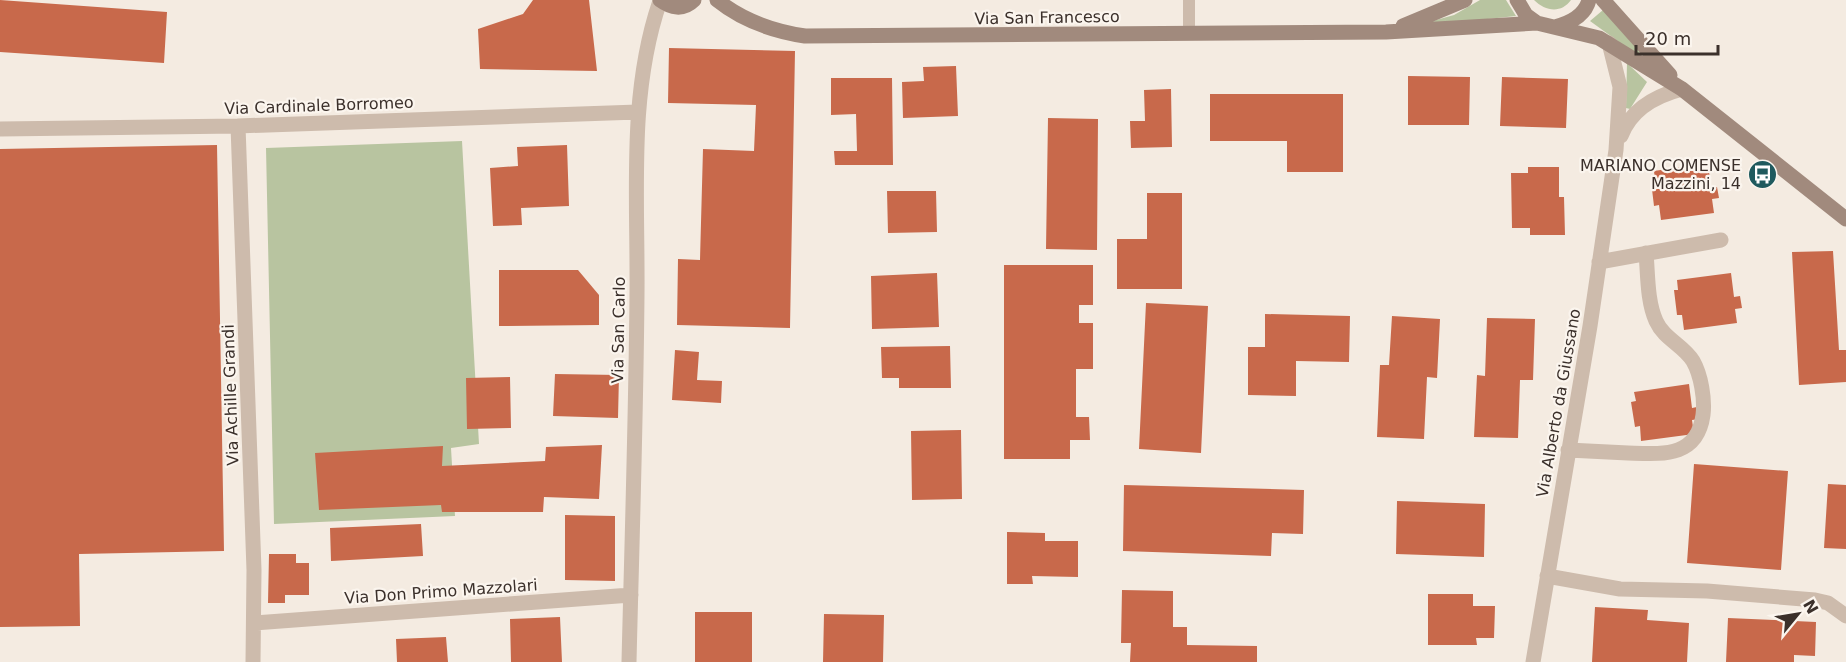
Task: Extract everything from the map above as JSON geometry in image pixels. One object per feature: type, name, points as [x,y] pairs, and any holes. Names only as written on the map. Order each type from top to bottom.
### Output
[{"type":"street","points":[[660,0],[669,6],[680,8],[694,0]]},
{"type":"street","name":"Via San Carlo","points":[[629,662],[638,112],[642,70],[660,0]]},
{"type":"street","name":"Via San Francesco","points":[[717,0],[767,28],[805,36],[1386,32],[1537,23],[1589,35],[1609,43],[1664,73]]},
{"type":"street","name":"Via San Francesco","points":[[1386,32],[1465,0]]},
{"type":"street","points":[[1517,0],[1526,15],[1537,23]]},
{"type":"street","points":[[1555,27],[1575,20],[1589,0]]},
{"type":"street","points":[[1603,0],[1664,73],[1846,219]]},
{"type":"street","name":"Via Alberto da Giussano","points":[[1533,662],[1616,150],[1621,100],[1619,73],[1609,43]]},
{"type":"street","name":"Via Alberto da Giussano","points":[[1649,103],[1664,73]]},
{"type":"street","name":"Via Alberto da Giussano","points":[[1616,150],[1628,120],[1649,103],[1682,89]]},
{"type":"street","name":"Via Cardinale Borromeo","points":[[0,129],[238,126],[638,112]]},
{"type":"street","name":"Via Achille Grandi","points":[[238,126],[254,622],[253,662]]},
{"type":"street","points":[[1599,262],[1721,240]]},
{"type":"street","points":[[1568,450],[1670,453],[1691,443],[1699,432],[1704,410],[1696,368],[1686,352],[1661,330],[1655,320],[1646,253]]},
{"type":"street","points":[[1547,576],[1620,589],[1707,591],[1815,600],[1828,603],[1846,616]]},
{"type":"street","name":"Via Don Primo Mazzolari","points":[[254,622],[631,595]]},
{"type":"lane","points":[[1189,0],[1189,34]]},
{"type":"green space","points":[[1480,0],[1506,0],[1516,16],[1430,25],[1429,22],[1454,15]]},
{"type":"green space","points":[[1534,0],[1571,0],[1558,9],[1548,9]]},
{"type":"green space","points":[[1603,10],[1640,52],[1637,55],[1590,21]]},
{"type":"green space","points":[[1627,63],[1647,82],[1630,109],[1626,108]]},
{"type":"green space","points":[[462,141],[479,444],[451,448],[455,516],[274,524],[266,148]]},
{"type":"building","points":[[0,0],[167,12],[164,63],[0,52]]},
{"type":"building","points":[[533,0],[589,0],[597,71],[480,69],[478,29],[523,14]]},
{"type":"building","points":[[669,48],[795,51],[790,328],[677,325],[678,259],[700,260],[703,149],[754,151],[756,105],[668,103]]},
{"type":"building","points":[[956,66],[958,116],[903,118],[902,82],[924,81],[923,67]]},
{"type":"building","points":[[1408,76],[1470,77],[1469,125],[1408,125]]},
{"type":"building","points":[[1502,77],[1568,79],[1566,128],[1500,126]]},
{"type":"building","points":[[831,78],[892,78],[893,165],[835,165],[834,151],[857,151],[856,114],[831,115]]},
{"type":"building","points":[[1171,89],[1172,147],[1131,148],[1130,121],[1145,121],[1144,90]]},
{"type":"building","points":[[1210,94],[1343,94],[1343,172],[1287,172],[1287,141],[1210,141]]},
{"type":"building","points":[[1048,118],[1098,119],[1097,250],[1046,249]]},
{"type":"building","points":[[217,145],[224,551],[79,554],[80,626],[0,627],[0,149]]},
{"type":"building","points":[[567,145],[569,206],[521,208],[522,225],[493,226],[490,168],[518,166],[517,147]]},
{"type":"building","points":[[1708,163],[1711,188],[1717,187],[1719,198],[1712,199],[1714,213],[1661,220],[1659,205],[1654,206],[1651,181],[1655,180],[1654,171]]},
{"type":"building","points":[[1528,167],[1559,167],[1559,197],[1564,197],[1565,235],[1530,235],[1530,228],[1512,228],[1511,173],[1528,173]]},
{"type":"building","points":[[887,191],[936,191],[937,232],[888,233]]},
{"type":"building","points":[[1147,193],[1182,193],[1182,289],[1117,289],[1117,239],[1147,239]]},
{"type":"building","points":[[1833,251],[1839,350],[1846,350],[1846,382],[1799,385],[1792,252]]},
{"type":"building","points":[[1004,265],[1093,265],[1093,305],[1079,305],[1079,323],[1093,323],[1093,369],[1076,369],[1076,417],[1089,417],[1090,440],[1070,440],[1070,459],[1004,459]]},
{"type":"building","points":[[499,270],[578,270],[599,295],[599,325],[499,326]]},
{"type":"building","points":[[937,273],[939,327],[872,329],[871,276]]},
{"type":"building","points":[[1731,273],[1734,297],[1740,296],[1742,308],[1735,309],[1737,323],[1684,330],[1682,315],[1677,315],[1674,290],[1678,290],[1677,280]]},
{"type":"building","points":[[1146,303],[1208,306],[1201,453],[1139,449]]},
{"type":"building","points":[[1265,314],[1350,316],[1349,362],[1296,361],[1296,396],[1248,395],[1248,347],[1265,347]]},
{"type":"building","points":[[1392,316],[1440,319],[1437,378],[1427,377],[1424,439],[1377,437],[1380,365],[1389,365]]},
{"type":"building","points":[[1487,318],[1535,319],[1533,380],[1520,380],[1518,438],[1474,437],[1477,375],[1485,376]]},
{"type":"building","points":[[950,346],[951,388],[899,388],[899,378],[882,378],[881,347]]},
{"type":"building","points":[[675,350],[699,352],[697,380],[722,381],[721,403],[672,400]]},
{"type":"building","points":[[555,374],[619,375],[618,418],[553,416]]},
{"type":"building","points":[[510,377],[511,428],[467,429],[466,378]]},
{"type":"building","points":[[1689,384],[1692,408],[1697,407],[1699,419],[1692,420],[1694,434],[1641,441],[1640,426],[1635,427],[1631,402],[1636,401],[1634,392]]},
{"type":"building","points":[[961,430],[962,499],[912,500],[911,431]]},
{"type":"building","points":[[602,445],[599,499],[544,497],[543,512],[442,512],[441,505],[319,510],[315,453],[443,446],[442,466],[545,461],[546,447]]},
{"type":"building","points":[[1694,464],[1788,471],[1781,570],[1687,563]]},
{"type":"building","points":[[1828,484],[1846,485],[1846,549],[1824,548]]},
{"type":"building","points":[[1124,485],[1304,490],[1303,534],[1272,533],[1271,556],[1123,551]]},
{"type":"building","points":[[1397,501],[1485,504],[1484,557],[1396,554]]},
{"type":"building","points":[[565,515],[615,516],[615,581],[565,580]]},
{"type":"building","points":[[421,524],[423,556],[331,561],[330,528]]},
{"type":"building","points":[[1007,532],[1045,533],[1045,541],[1078,541],[1078,577],[1032,576],[1033,584],[1007,584]]},
{"type":"building","points":[[269,554],[296,554],[296,563],[309,563],[309,595],[285,595],[285,603],[268,603]]},
{"type":"building","points":[[1122,590],[1173,591],[1173,627],[1187,627],[1187,645],[1257,646],[1257,662],[1130,662],[1131,643],[1121,643]]},
{"type":"building","points":[[1428,594],[1473,594],[1473,606],[1495,606],[1494,638],[1476,638],[1477,645],[1428,645]]},
{"type":"building","points":[[1595,607],[1648,610],[1647,620],[1689,623],[1687,662],[1592,662]]},
{"type":"building","points":[[695,612],[752,612],[752,662],[695,662]]},
{"type":"building","points":[[824,614],[884,615],[883,662],[823,662]]},
{"type":"building","points":[[560,617],[562,662],[511,662],[510,619]]},
{"type":"building","points":[[1728,618],[1816,622],[1815,656],[1794,655],[1794,662],[1726,662]]},
{"type":"building","points":[[446,637],[448,662],[397,662],[396,639]]},
{"type":"place","name":"MARIANO COMENSE Mazzini, 14","points":[[1762,174]]}]
